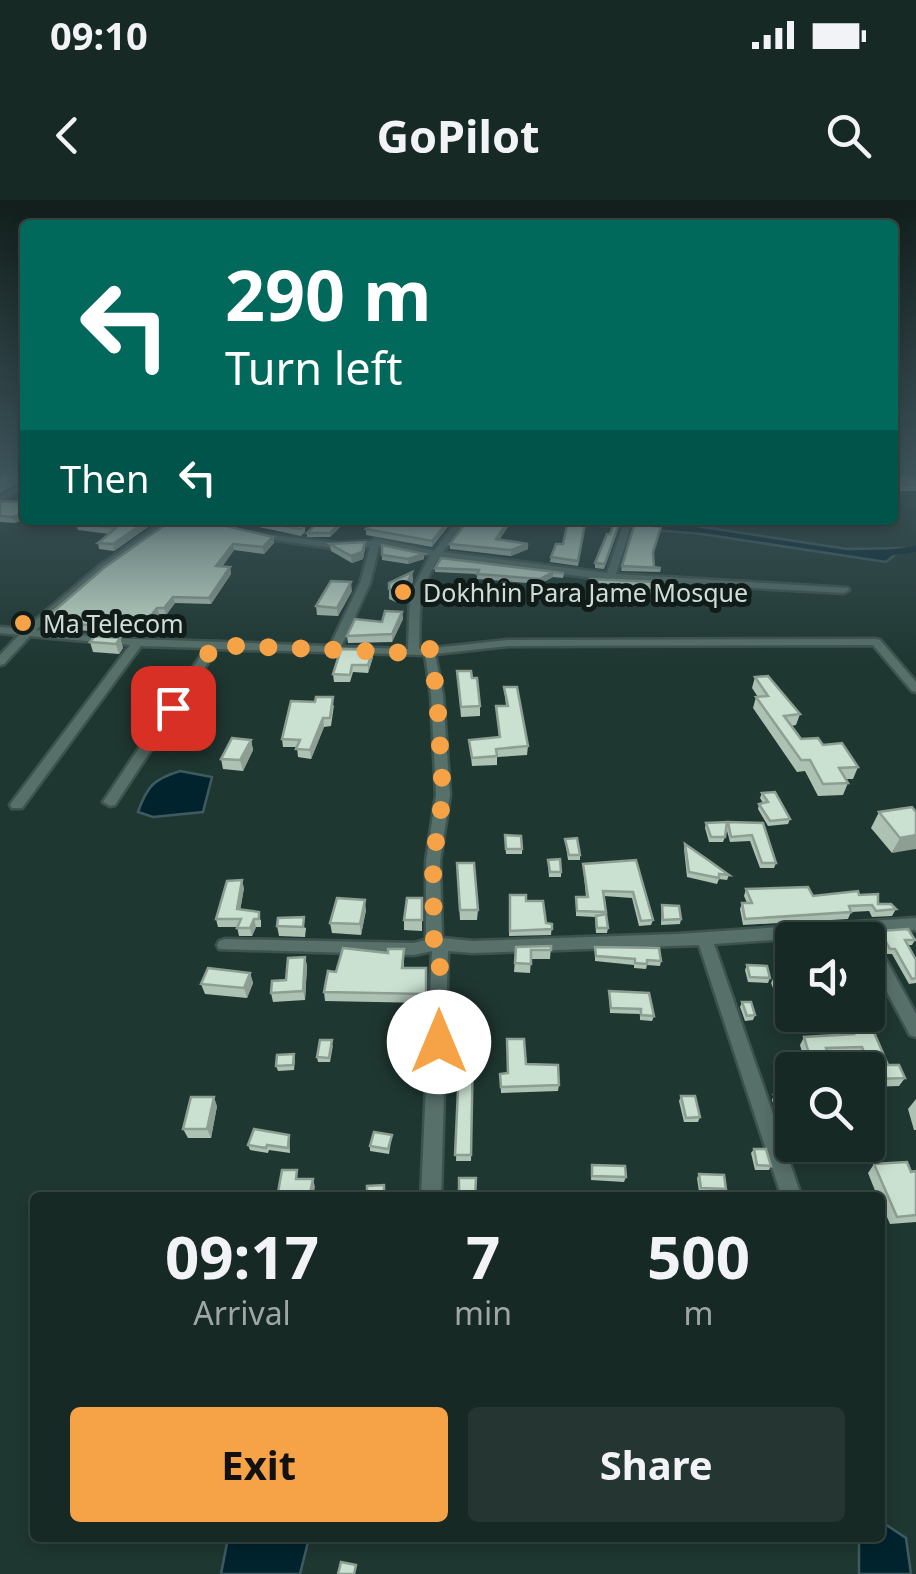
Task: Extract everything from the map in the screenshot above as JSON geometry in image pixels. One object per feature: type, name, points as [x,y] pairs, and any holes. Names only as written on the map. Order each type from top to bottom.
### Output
[{"type":"street","points":[[0,662],[26,633],[150,535]]},
{"type":"street","points":[[260,535],[313,545],[376,542],[436,554],[610,576],[844,590]]},
{"type":"street","points":[[432,1192],[437,945],[433,861],[443,796],[437,695],[421,651],[413,600],[436,554],[451,535]]},
{"type":"street","points":[[610,576],[624,535]]},
{"type":"street","points":[[334,650],[365,583],[376,542]]},
{"type":"street","points":[[0,630],[139,642],[334,650],[421,651],[582,642],[876,642],[916,690]]},
{"type":"street","points":[[17,806],[139,642]]},
{"type":"street","points":[[110,802],[214,645]]},
{"type":"street","points":[[885,932],[916,924]]},
{"type":"street","points":[[704,938],[790,1192]]},
{"type":"street","points":[[225,945],[414,950],[437,945],[775,938]]},
{"type":"street","points":[[885,975],[916,1030]]},
{"type":"water","points":[[709,535],[756,535],[847,549],[903,548],[886,562]]},
{"type":"water","points":[[180,771],[212,777],[203,812],[153,817],[138,812],[153,785]]},
{"type":"water","points":[[885,1524],[906,1538],[911,1574],[859,1574],[859,1542],[885,1542]]},
{"type":"water","points":[[227,1542],[308,1542],[300,1574],[221,1574]]},
{"type":"building","points":[[107,535],[126,535],[113,544],[98,543]]},
{"type":"building","points":[[150,535],[273,537],[263,547],[233,544],[216,566],[230,567],[209,598],[173,597],[164,608],[157,608],[140,629],[75,624],[78,620],[48,616],[105,567]]},
{"type":"building","points":[[400,535],[437,535],[432,541]]},
{"type":"building","points":[[457,535],[499,535],[496,539],[528,544],[511,550],[450,544]]},
{"type":"building","points":[[565,535],[583,535],[578,561],[551,557],[556,544],[563,544]]},
{"type":"building","points":[[607,535],[615,535],[605,564],[595,563]]},
{"type":"building","points":[[631,535],[658,535],[653,552],[654,567],[661,568],[622,566]]},
{"type":"building","points":[[365,542],[362,552],[351,556],[330,544]]},
{"type":"building","points":[[382,545],[424,554],[408,559],[382,555]]},
{"type":"building","points":[[441,558],[564,573],[553,572],[540,579],[435,568]]},
{"type":"building","points":[[412,572],[406,586],[395,592],[389,589],[389,583]]},
{"type":"building","points":[[589,579],[657,582],[660,590],[618,589],[622,600],[603,601],[597,580]]},
{"type":"building","points":[[331,581],[351,582],[337,608],[316,606]]},
{"type":"building","points":[[385,611],[402,612],[392,634],[347,636],[355,619],[382,622]]},
{"type":"building","points":[[95,636],[120,638],[116,644],[90,642]]},
{"type":"building","points":[[341,649],[373,650],[368,665],[352,665],[350,675],[333,674]]},
{"type":"building","points":[[457,671],[471,671],[472,678],[477,678],[480,706],[461,707]]},
{"type":"building","points":[[768,676],[800,714],[784,716],[801,739],[818,738],[823,745],[842,743],[858,767],[839,768],[848,783],[823,784],[810,760],[801,760],[756,697],[768,696],[755,677]]},
{"type":"building","points":[[504,687],[517,687],[528,746],[496,749],[497,756],[472,758],[469,740],[500,737],[496,706],[508,706]]},
{"type":"building","points":[[316,697],[333,697],[330,718],[323,718],[310,750],[296,749],[300,740],[282,739],[291,701],[315,702]]},
{"type":"building","points":[[232,738],[251,740],[240,760],[221,759]]},
{"type":"building","points":[[775,792],[790,819],[770,821],[759,804],[768,802],[762,793]]},
{"type":"building","points":[[912,807],[916,812],[916,835],[900,838],[879,812]]},
{"type":"building","points":[[727,822],[725,837],[711,837],[706,823]]},
{"type":"building","points":[[728,822],[763,823],[776,863],[762,863],[752,835],[731,837]]},
{"type":"building","points":[[505,835],[521,836],[522,849],[506,849]]},
{"type":"building","points":[[577,838],[580,855],[569,855],[565,839]]},
{"type":"building","points":[[685,844],[729,875],[719,874],[719,878],[689,872]]},
{"type":"building","points":[[560,859],[561,872],[550,872],[548,860]]},
{"type":"building","points":[[636,860],[653,920],[641,921],[633,892],[603,891],[606,912],[577,911],[576,897],[588,897],[583,864]]},
{"type":"building","points":[[457,863],[474,863],[478,910],[460,910]]},
{"type":"building","points":[[242,880],[237,909],[259,912],[259,919],[254,919],[250,928],[237,928],[241,919],[216,919],[227,881]]},
{"type":"building","points":[[808,887],[813,896],[858,891],[859,895],[878,894],[878,904],[891,904],[896,909],[876,911],[872,905],[849,906],[851,912],[745,919],[742,903],[752,903],[746,889]]},
{"type":"building","points":[[510,895],[526,895],[526,901],[543,901],[546,923],[552,924],[552,929],[510,931]]},
{"type":"building","points":[[337,898],[365,900],[360,924],[330,923]]},
{"type":"building","points":[[407,898],[422,898],[422,920],[404,920]]},
{"type":"building","points":[[662,905],[679,906],[681,919],[663,920]]},
{"type":"building","points":[[606,914],[608,928],[597,928],[596,916]]},
{"type":"building","points":[[304,917],[303,927],[277,926],[278,918]]},
{"type":"building","points":[[908,929],[915,940],[905,940],[916,960],[916,978],[912,979],[895,949],[890,949],[885,931]]},
{"type":"building","points":[[551,946],[551,950],[531,950],[531,964],[515,963],[516,947]]},
{"type":"building","points":[[595,947],[659,948],[661,961],[647,960],[647,964],[635,963],[635,959],[596,956]]},
{"type":"building","points":[[343,948],[388,953],[388,949],[404,949],[402,968],[426,968],[426,994],[324,992],[328,971],[336,972]]},
{"type":"building","points":[[305,957],[303,991],[271,993],[272,981],[286,980],[288,958]]},
{"type":"building","points":[[747,965],[767,966],[770,978],[750,977]]},
{"type":"building","points":[[208,968],[250,973],[244,988],[201,984]]},
{"type":"building","points":[[609,991],[649,993],[654,1016],[641,1015],[641,1009],[611,1008]]},
{"type":"building","points":[[742,1002],[751,1002],[755,1015],[747,1016]]},
{"type":"building","points":[[874,1032],[882,1052],[864,1052],[862,1047],[809,1052],[804,1037]]},
{"type":"building","points":[[507,1039],[524,1039],[526,1064],[558,1065],[559,1085],[501,1087],[500,1074],[508,1073]]},
{"type":"building","points":[[320,1040],[332,1040],[329,1058],[317,1057]]},
{"type":"building","points":[[460,1047],[473,1047],[471,1155],[455,1155]]},
{"type":"building","points":[[294,1054],[293,1065],[276,1066],[277,1055]]},
{"type":"building","points":[[885,1058],[888,1065],[899,1065],[905,1078],[885,1079]]},
{"type":"building","points":[[681,1096],[695,1096],[700,1117],[686,1118]]},
{"type":"building","points":[[191,1097],[214,1097],[207,1129],[183,1129]]},
{"type":"building","points":[[254,1129],[289,1135],[288,1148],[248,1145]]},
{"type":"building","points":[[374,1132],[392,1135],[388,1149],[370,1146]]},
{"type":"building","points":[[754,1149],[766,1149],[771,1166],[757,1165]]},
{"type":"building","points":[[907,1162],[911,1172],[916,1171],[916,1215],[897,1217],[874,1164]]},
{"type":"building","points":[[592,1165],[625,1166],[626,1177],[592,1176]]},
{"type":"building","points":[[282,1170],[297,1170],[296,1179],[313,1179],[310,1192],[278,1192]]},
{"type":"building","points":[[699,1174],[724,1175],[726,1189],[701,1188]]},
{"type":"building","points":[[459,1178],[476,1178],[475,1192],[459,1192]]},
{"type":"building","points":[[384,1185],[384,1192],[367,1192],[367,1186]]},
{"type":"building","points":[[341,1562],[356,1565],[354,1574],[338,1574]]},
{"type":"waterway","points":[[880,554],[916,549]]},
{"type":"place","name":"Dokhhin Para Jame Mosque","points":[[403,592]]},
{"type":"place","name":"Ma Telecom","points":[[23,623]]},
{"type":"route","points":[[173,708],[214,645],[413,653],[430,649],[443,781],[433,861],[434,944],[440,946],[439,1042]]}]
